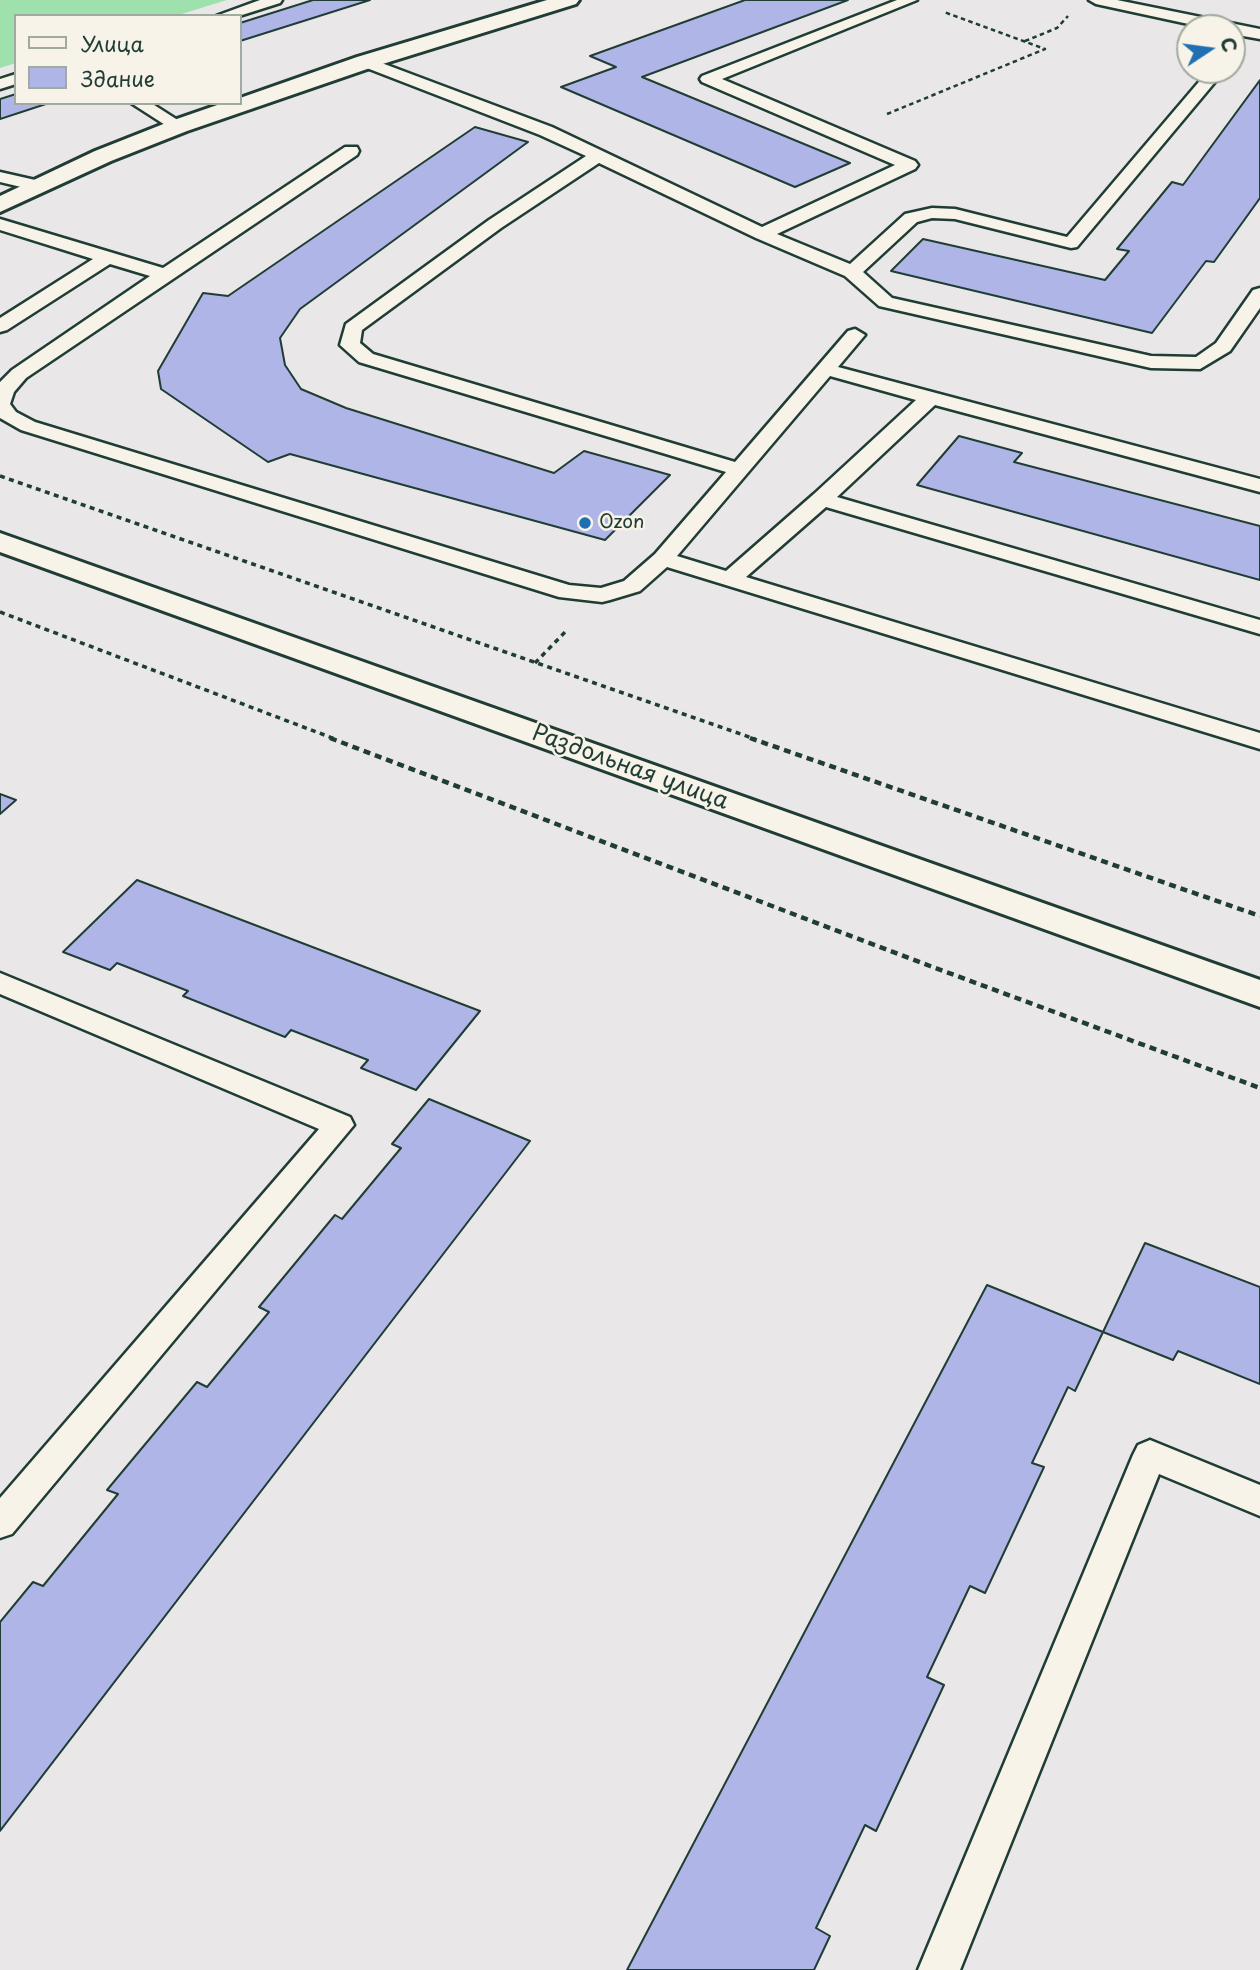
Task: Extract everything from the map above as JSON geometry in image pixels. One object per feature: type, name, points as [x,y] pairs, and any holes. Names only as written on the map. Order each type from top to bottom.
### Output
[{"type":"main road","points":[[242,104],[365,62],[569,0]]},
{"type":"main road","points":[[0,205],[179,126],[240,105]]},
{"type":"main road","name":"Раздольная улица","points":[[0,542],[1260,994]]},
{"type":"lane","points":[[230,14],[275,0]]},
{"type":"lane","points":[[762,234],[909,165],[708,79],[910,0]]},
{"type":"lane","points":[[1096,0],[1176,18]]},
{"type":"lane","points":[[365,62],[546,131],[762,234],[852,272],[886,302],[1151,362],[1200,363],[1223,347],[1260,294]]},
{"type":"lane","points":[[852,272],[911,218],[932,213],[955,214],[1071,243],[1205,84]]},
{"type":"lane","points":[[142,105],[179,126]]},
{"type":"lane","points":[[351,151],[19,374],[4,390],[0,404],[9,416],[28,426],[567,592],[602,595],[632,586],[663,559],[855,335]]},
{"type":"lane","points":[[596,157],[495,225],[353,328],[350,345],[366,358],[740,470]]},
{"type":"lane","points":[[0,177],[38,187]]},
{"type":"lane","points":[[0,224],[165,275]]},
{"type":"lane","points":[[0,326],[106,258]]},
{"type":"lane","points":[[825,369],[1260,486]]},
{"type":"lane","points":[[731,578],[822,499],[930,398]]},
{"type":"lane","points":[[822,499],[1260,628]]},
{"type":"lane","points":[[663,559],[1260,741]]},
{"type":"lane","points":[[0,983],[339,1125],[0,1523]]},
{"type":"lane","points":[[939,1970],[1150,1455],[1260,1501]]},
{"type":"path","points":[[838,135],[1045,49],[937,9]]},
{"type":"path","points":[[1024,41],[1057,28],[1075,9]]},
{"type":"path","points":[[0,476],[1260,916]]},
{"type":"path","points":[[0,612],[930,966],[1260,1087]]},
{"type":"green space","points":[[0,0],[227,0],[182,14],[14,14],[14,64],[0,68]]},
{"type":"building","points":[[313,0],[370,0],[242,40],[242,22]]},
{"type":"building","points":[[745,0],[848,0],[642,77],[850,163],[795,187],[561,87],[616,67],[590,56]]},
{"type":"building","points":[[1260,80],[1260,198],[1214,262],[1206,261],[1152,333],[891,271],[923,239],[1105,280],[1129,251],[1117,249],[1172,182],[1183,185]]},
{"type":"building","points":[[14,95],[14,105],[43,105],[0,119],[0,99]]},
{"type":"building","points":[[475,127],[528,142],[300,309],[280,338],[285,365],[301,389],[346,408],[554,473],[584,451],[670,475],[605,540],[290,454],[268,462],[161,389],[158,371],[203,293],[228,296]]},
{"type":"building","points":[[959,436],[1022,453],[1014,462],[1260,526],[1260,580],[917,485]]},
{"type":"building","points":[[0,794],[16,800],[0,814]]},
{"type":"building","points":[[137,880],[480,1011],[416,1090],[361,1068],[368,1060],[291,1030],[285,1037],[183,996],[188,991],[117,963],[110,970],[63,952]]},
{"type":"building","points":[[429,1099],[530,1141],[0,1831],[0,1622],[33,1582],[43,1586],[118,1494],[107,1490],[197,1382],[207,1387],[269,1312],[259,1307],[335,1215],[342,1219],[401,1148],[392,1144]]},
{"type":"building","points":[[1145,1243],[1260,1287],[1260,1384],[1178,1351],[1173,1360],[1103,1332]]},
{"type":"building","points":[[987,1285],[1103,1332],[1075,1391],[1068,1387],[1032,1463],[1044,1467],[985,1593],[970,1586],[927,1677],[944,1685],[876,1831],[865,1825],[816,1928],[830,1936],[814,1970],[627,1970]]},
{"type":"place","name":"Ozon","points":[[585,523]]}]
